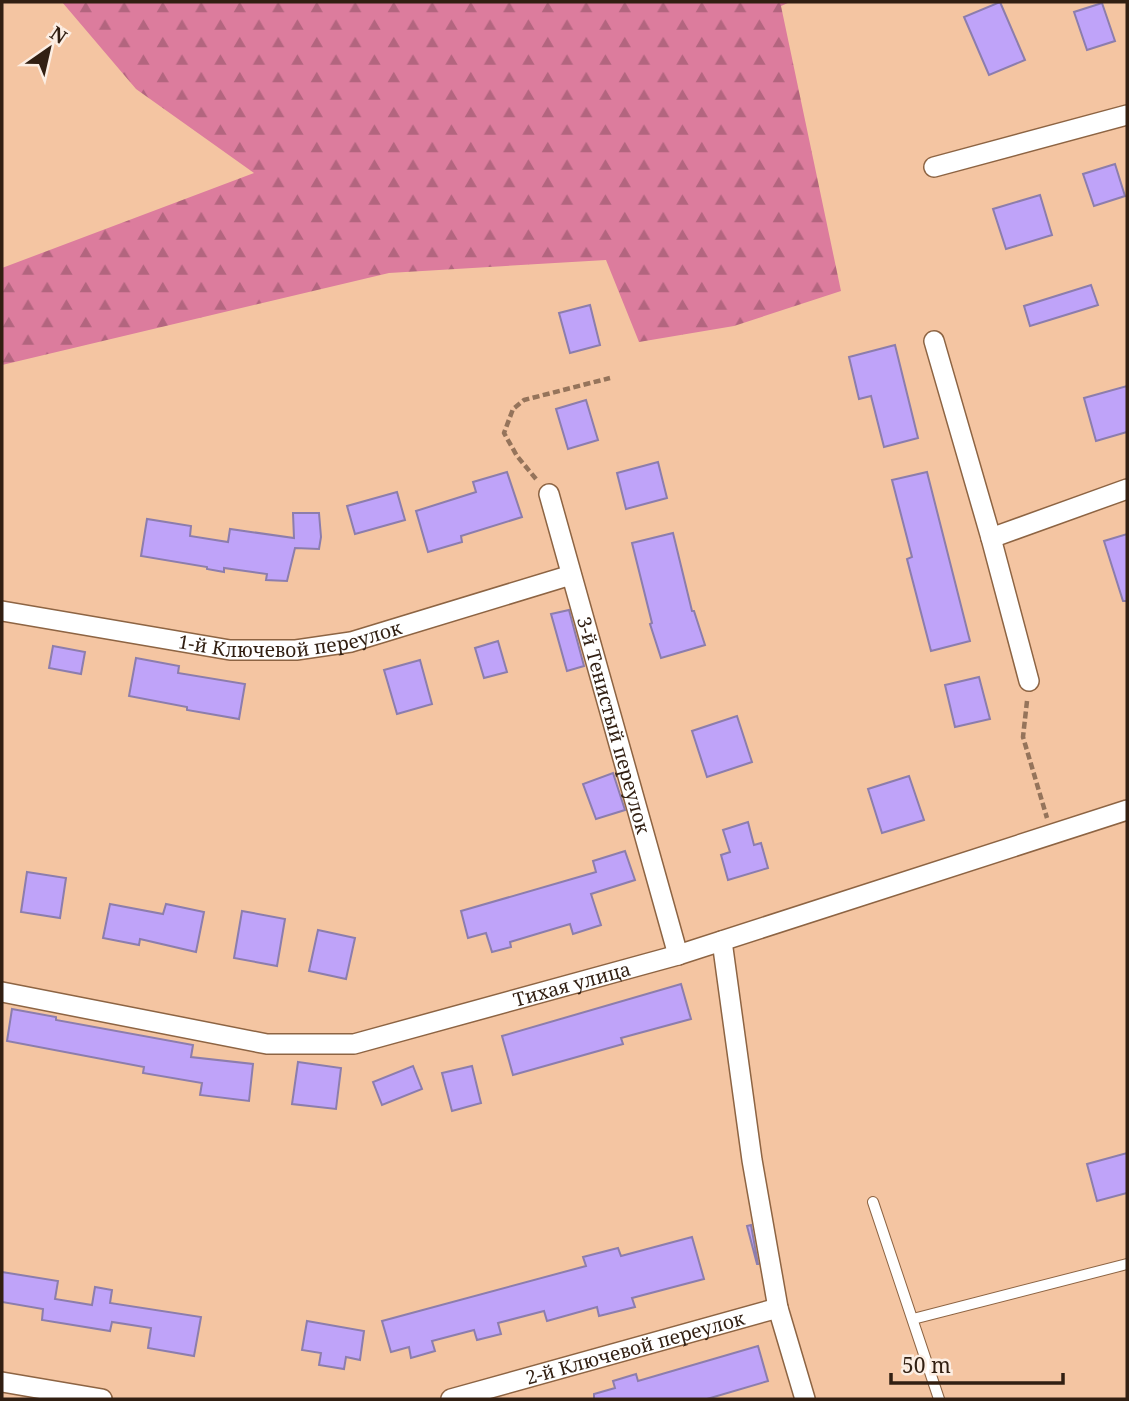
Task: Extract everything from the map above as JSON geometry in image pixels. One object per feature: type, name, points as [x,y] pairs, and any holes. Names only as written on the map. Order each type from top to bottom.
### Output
[{"type":"street","points":[[934,167],[1127,115]]},
{"type":"street","points":[[934,341],[992,538],[1029,681]]},
{"type":"street","points":[[992,538],[1127,489]]},
{"type":"street","name":"3-й Тенистый переулок","points":[[549,494],[678,955]]},
{"type":"street","name":"1-й Ключевой переулок","points":[[2,611],[230,650],[296,650],[351,642],[571,575]]},
{"type":"street","name":"Тихая улица","points":[[2,992],[267,1044],[354,1044],[678,955],[1127,810]]},
{"type":"street","points":[[722,941],[752,1160],[778,1308],[805,1399]]},
{"type":"street","name":"2-й Ключевой переулок","points":[[451,1399],[778,1308]]},
{"type":"street","points":[[2,1382],[102,1399]]},
{"type":"lane","points":[[873,1202],[939,1399]]},
{"type":"lane","points":[[913,1319],[1127,1265]]},
{"type":"path","points":[[549,494],[517,456],[505,433],[513,409],[524,400],[610,378]]},
{"type":"path","points":[[1029,681],[1023,737],[1053,835]]},
{"type":"green space","points":[[62,2],[790,2],[781,6],[841,291],[734,326],[639,342],[606,260],[389,273],[2,365],[2,268],[254,173],[136,89]]},
{"type":"building","points":[[1000,2],[1025,60],[989,75],[964,17]]},
{"type":"building","points":[[1102,3],[1115,41],[1087,50],[1074,12]]},
{"type":"building","points":[[1115,164],[1125,196],[1094,206],[1083,174]]},
{"type":"building","points":[[1040,195],[1052,235],[1006,249],[993,209]]},
{"type":"building","points":[[1091,285],[1098,305],[1030,326],[1024,306]]},
{"type":"building","points":[[590,305],[600,345],[570,353],[559,313]]},
{"type":"building","points":[[895,345],[918,438],[884,447],[871,396],[859,399],[849,357]]},
{"type":"building","points":[[1127,386],[1127,432],[1096,441],[1084,398]]},
{"type":"building","points":[[586,400],[598,440],[568,449],[556,409]]},
{"type":"building","points":[[658,462],[667,498],[626,509],[617,473]]},
{"type":"building","points":[[507,472],[522,517],[461,536],[462,542],[428,552],[416,511],[476,492],[473,482]]},
{"type":"building","points":[[927,472],[970,641],[931,651],[907,559],[912,557],[892,480]]},
{"type":"building","points":[[397,492],[405,520],[355,534],[347,506]]},
{"type":"building","points":[[293,513],[319,513],[321,537],[319,549],[295,548],[287,581],[266,580],[267,574],[224,568],[224,572],[141,556],[147,519],[191,526],[190,536],[228,542],[230,529],[294,538]]},
{"type":"building","points":[[673,533],[692,611],[705,645],[661,658],[650,624],[652,623],[632,543]]},
{"type":"building","points":[[1127,534],[1127,601],[1123,601],[1104,541]]},
{"type":"building","points":[[569,610],[584,666],[567,671],[551,614]]},
{"type":"building","points":[[498,641],[507,672],[484,678],[475,648]]},
{"type":"building","points":[[53,646],[85,652],[81,674],[49,668]]},
{"type":"building","points":[[136,658],[179,666],[178,673],[245,684],[239,719],[129,696]]},
{"type":"building","points":[[420,660],[432,704],[397,714],[384,670]]},
{"type":"building","points":[[979,677],[990,719],[955,727],[945,685]]},
{"type":"building","points":[[737,716],[752,762],[707,777],[692,731]]},
{"type":"building","points":[[613,773],[625,810],[596,819],[583,784]]},
{"type":"building","points":[[909,776],[924,820],[882,833],[868,789]]},
{"type":"building","points":[[748,822],[754,845],[761,843],[768,868],[728,880],[721,855],[730,852],[723,830]]},
{"type":"building","points":[[625,851],[635,880],[591,894],[601,925],[573,934],[570,924],[510,942],[511,947],[492,952],[486,933],[468,938],[461,911],[596,872],[593,861]]},
{"type":"building","points":[[27,872],[66,878],[60,918],[21,912]]},
{"type":"building","points":[[110,904],[163,914],[166,904],[204,912],[196,952],[140,939],[139,945],[103,938]]},
{"type":"building","points":[[242,911],[285,919],[277,966],[234,958]]},
{"type":"building","points":[[318,930],[355,938],[346,979],[309,971]]},
{"type":"building","points":[[681,984],[691,1019],[621,1038],[623,1044],[513,1075],[502,1036]]},
{"type":"building","points":[[12,1009],[56,1017],[56,1020],[193,1045],[191,1057],[253,1064],[249,1101],[200,1095],[202,1083],[143,1073],[144,1067],[7,1041]]},
{"type":"building","points":[[298,1062],[341,1068],[336,1109],[292,1104]]},
{"type":"building","points":[[413,1066],[422,1089],[382,1105],[373,1082]]},
{"type":"building","points":[[472,1066],[481,1103],[452,1111],[442,1073]]},
{"type":"building","points":[[1127,1153],[1127,1193],[1097,1201],[1087,1164]]},
{"type":"building","points":[[751,1225],[758,1264],[747,1226]]},
{"type":"building","points":[[692,1237],[704,1279],[632,1298],[635,1307],[599,1316],[597,1307],[547,1321],[544,1311],[498,1323],[501,1334],[477,1340],[474,1330],[432,1341],[435,1351],[411,1358],[409,1347],[391,1352],[382,1321],[586,1266],[583,1257],[618,1248],[621,1256]]},
{"type":"building","points":[[2,1272],[58,1281],[55,1299],[92,1305],[95,1287],[112,1290],[110,1303],[201,1317],[194,1356],[148,1348],[151,1328],[112,1322],[110,1331],[42,1320],[43,1309],[2,1302]]},
{"type":"building","points":[[307,1321],[364,1331],[360,1360],[346,1357],[344,1369],[319,1365],[321,1353],[302,1350]]},
{"type":"building","points":[[758,1346],[768,1381],[707,1399],[594,1399],[594,1394],[615,1388],[613,1381],[636,1374],[638,1381]]}]
